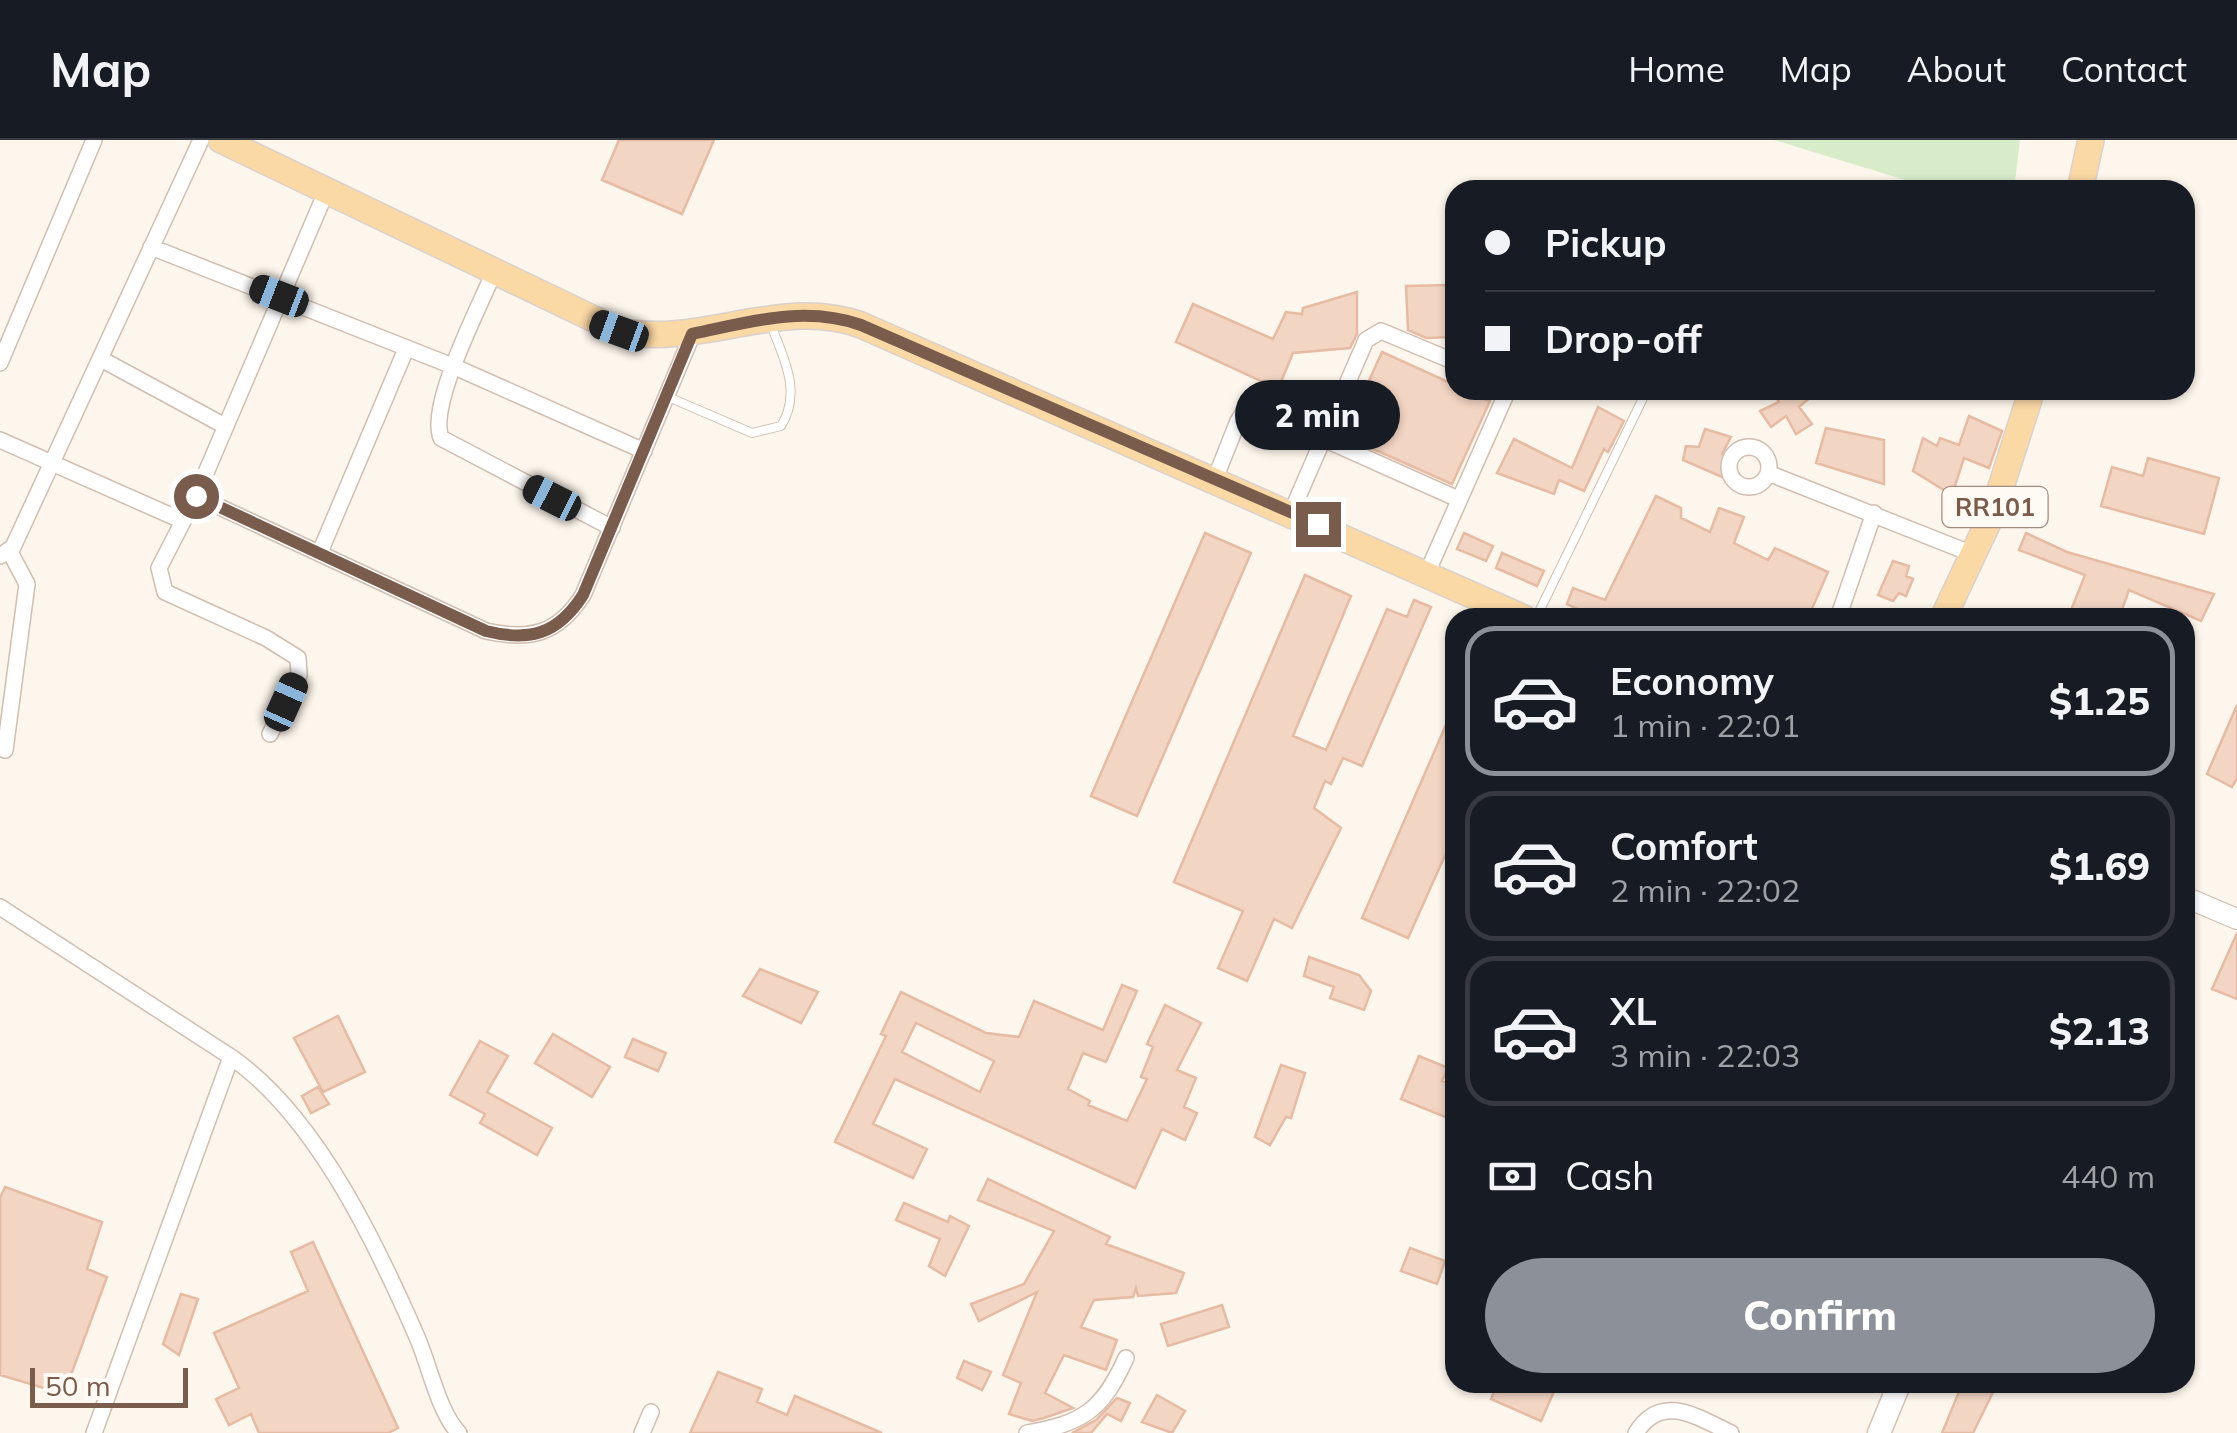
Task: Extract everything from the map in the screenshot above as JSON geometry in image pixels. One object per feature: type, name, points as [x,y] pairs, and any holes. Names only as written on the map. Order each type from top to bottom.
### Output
[{"type":"main road","points":[[221,140],[493,274],[619,331],[648,336],[692,334],[822,313],[861,325],[1502,608]]},
{"type":"main road","points":[[2082,180],[2092,140]]},
{"type":"main road","name":"RR101","points":[[1948,608],[1975,555],[2005,478],[2029,400]]},
{"type":"main road","points":[[1879,1433],[1895,1393]]},
{"type":"street","points":[[0,363],[94,140]]},
{"type":"street","points":[[4,750],[27,584],[5,554],[53,464],[202,140]]},
{"type":"street","points":[[270,734],[299,675],[300,661],[266,638],[165,592],[159,568],[196,496],[223,425],[326,192]]},
{"type":"street","points":[[152,248],[454,367],[644,451]]},
{"type":"street","points":[[493,274],[454,367],[439,416],[441,438],[612,528]]},
{"type":"street","points":[[196,496],[486,631],[521,637],[540,634],[572,612],[612,528],[692,334]]},
{"type":"street","points":[[1292,513],[1360,346],[1373,334],[1398,336],[1445,357]]},
{"type":"street","points":[[320,552],[406,350]]},
{"type":"street","points":[[101,359],[223,425]]},
{"type":"street","points":[[1427,573],[1503,400]]},
{"type":"street","points":[[1215,479],[1238,421],[1250,412],[1269,413],[1458,498]]},
{"type":"street","points":[[0,440],[183,521]]},
{"type":"street","points":[[1768,473],[1975,555]]},
{"type":"street","points":[[1841,608],[1874,514]]},
{"type":"street","points":[[2195,901],[2237,918]]},
{"type":"street","points":[[0,907],[231,1057],[271,1089],[331,1169],[407,1314],[437,1383],[444,1420],[459,1433]]},
{"type":"street","points":[[94,1433],[231,1057]]},
{"type":"street","points":[[1026,1433],[1056,1429],[1094,1408],[1108,1396],[1126,1358]]},
{"type":"street","points":[[1636,1433],[1650,1414],[1666,1409],[1686,1412],[1732,1433]]},
{"type":"street","points":[[642,1433],[651,1412]]},
{"type":"lane","points":[[666,396],[752,433],[781,426],[790,407],[792,390],[768,319]]},
{"type":"lane","points":[[1541,608],[1643,400]]},
{"type":"green space","points":[[1774,140],[2020,140],[2015,180],[1905,180]]},
{"type":"building","points":[[619,140],[714,140],[682,214],[602,180]]},
{"type":"building","points":[[1445,285],[1445,337],[1426,338],[1408,330],[1406,286]]},
{"type":"building","points":[[1357,292],[1357,334],[1350,348],[1293,353],[1278,389],[1176,342],[1193,304],[1273,339],[1286,312],[1302,314],[1303,308]]},
{"type":"building","points":[[1382,352],[1445,380],[1445,400],[1490,401],[1452,484],[1344,436]]},
{"type":"building","points":[[1807,400],[1799,407],[1812,424],[1796,434],[1786,416],[1771,427],[1760,411],[1779,402]]},
{"type":"building","points":[[1598,407],[1624,421],[1608,452],[1604,449],[1584,491],[1559,480],[1554,494],[1497,473],[1514,439],[1572,468]]},
{"type":"building","points":[[1969,416],[2002,431],[1989,468],[1964,458],[1952,495],[1913,471],[1923,438],[1937,446],[1940,438],[1959,445]]},
{"type":"building","points":[[1826,428],[1884,440],[1884,484],[1816,463]]},
{"type":"building","points":[[1705,429],[1731,437],[1722,454],[1726,461],[1722,477],[1683,460],[1686,446],[1699,447]]},
{"type":"building","points":[[2148,458],[2219,478],[2204,534],[2101,506],[2112,467],[2143,476]]},
{"type":"building","points":[[1656,496],[1681,508],[1681,518],[1710,532],[1719,508],[1744,517],[1734,543],[1768,560],[1775,548],[1828,572],[1812,608],[1575,608],[1567,604],[1573,588],[1605,600]]},
{"type":"building","points":[[1205,533],[1251,553],[1137,816],[1091,796]]},
{"type":"building","points":[[1464,533],[1493,546],[1486,561],[1457,549]]},
{"type":"building","points":[[2026,533],[2067,552],[2214,594],[2201,621],[2195,618],[2195,608],[2171,608],[2129,590],[2123,608],[2072,608],[2085,575],[2019,550]]},
{"type":"building","points":[[1502,553],[1544,571],[1537,586],[1496,568]]},
{"type":"building","points":[[1893,561],[1909,566],[1906,576],[1913,579],[1906,596],[1899,593],[1893,601],[1878,595]]},
{"type":"building","points":[[1305,575],[1351,596],[1293,736],[1326,750],[1387,609],[1407,617],[1414,600],[1431,607],[1362,766],[1343,758],[1331,784],[1325,781],[1314,808],[1341,828],[1292,928],[1274,919],[1247,981],[1218,968],[1243,911],[1174,882]]},
{"type":"building","points":[[2237,705],[2237,778],[2232,787],[2207,774]]},
{"type":"building","points":[[1445,727],[1445,855],[1408,938],[1362,918]]},
{"type":"building","points":[[2237,933],[2237,999],[2212,989]]},
{"type":"building","points":[[1309,957],[1359,975],[1371,991],[1364,1010],[1330,998],[1334,987],[1304,976]]},
{"type":"building","points":[[760,969],[818,992],[801,1023],[743,996]]},
{"type":"building","points":[[1122,985],[1137,991],[1106,1062],[1083,1053],[1068,1089],[1090,1101],[1088,1105],[1127,1121],[1147,1079],[1141,1077],[1153,1047],[1147,1044],[1165,1005],[1201,1023],[1177,1070],[1196,1078],[1184,1107],[1197,1113],[1185,1140],[1162,1129],[1135,1188],[895,1079],[873,1124],[927,1149],[913,1178],[835,1142],[886,1036],[881,1034],[901,992],[986,1033],[1019,1037],[1034,1001],[1103,1030]],"holes":[[[916,1023],[994,1061],[980,1092],[902,1052]]]},
{"type":"building","points":[[338,1016],[365,1072],[323,1092],[294,1038]]},
{"type":"building","points":[[553,1034],[610,1067],[592,1097],[535,1063]]},
{"type":"building","points":[[633,1039],[666,1053],[658,1071],[625,1057]]},
{"type":"building","points":[[480,1041],[508,1056],[487,1092],[552,1128],[537,1155],[480,1123],[485,1114],[450,1095]]},
{"type":"building","points":[[1419,1056],[1445,1067],[1445,1117],[1401,1099]]},
{"type":"building","points":[[1281,1065],[1305,1073],[1291,1118],[1286,1117],[1270,1145],[1255,1137]]},
{"type":"building","points":[[318,1087],[329,1104],[311,1113],[302,1096]]},
{"type":"building","points":[[988,1179],[1110,1237],[1106,1244],[1184,1273],[1176,1293],[1138,1296],[1136,1288],[1133,1297],[1094,1300],[1081,1327],[1117,1340],[1106,1370],[1064,1355],[1045,1393],[1073,1408],[1032,1421],[1009,1414],[1021,1383],[1003,1375],[1037,1292],[979,1321],[971,1304],[1024,1284],[1054,1231],[978,1200]]},
{"type":"building","points":[[5,1187],[102,1222],[87,1269],[107,1277],[64,1394],[0,1375],[0,1198]]},
{"type":"building","points":[[904,1203],[948,1222],[950,1216],[969,1226],[945,1276],[929,1266],[940,1239],[896,1220]]},
{"type":"building","points":[[313,1242],[398,1428],[388,1433],[259,1433],[251,1414],[229,1425],[216,1399],[239,1388],[214,1333],[308,1291],[291,1252]]},
{"type":"building","points":[[1410,1248],[1445,1261],[1437,1284],[1401,1271]]},
{"type":"building","points":[[181,1294],[198,1299],[179,1355],[163,1344]]},
{"type":"building","points":[[1222,1305],[1229,1327],[1168,1346],[1161,1324]]},
{"type":"building","points":[[964,1361],[991,1372],[982,1390],[957,1378]]},
{"type":"building","points":[[718,1372],[762,1389],[757,1402],[787,1415],[795,1396],[882,1433],[690,1433]]},
{"type":"building","points":[[1493,1393],[1553,1393],[1541,1421],[1491,1399]]},
{"type":"building","points":[[1958,1393],[1993,1393],[1973,1433],[1942,1433]]},
{"type":"building","points":[[1157,1395],[1185,1411],[1172,1433],[1142,1422]]},
{"type":"building","points":[[1117,1398],[1130,1403],[1121,1421],[1107,1414],[1091,1433],[1072,1433],[1096,1420]]},
{"type":"route","points":[[196,496],[486,631],[521,637],[540,634],[560,624],[583,595],[692,334],[794,314],[822,313],[861,325],[1318,524]]}]
